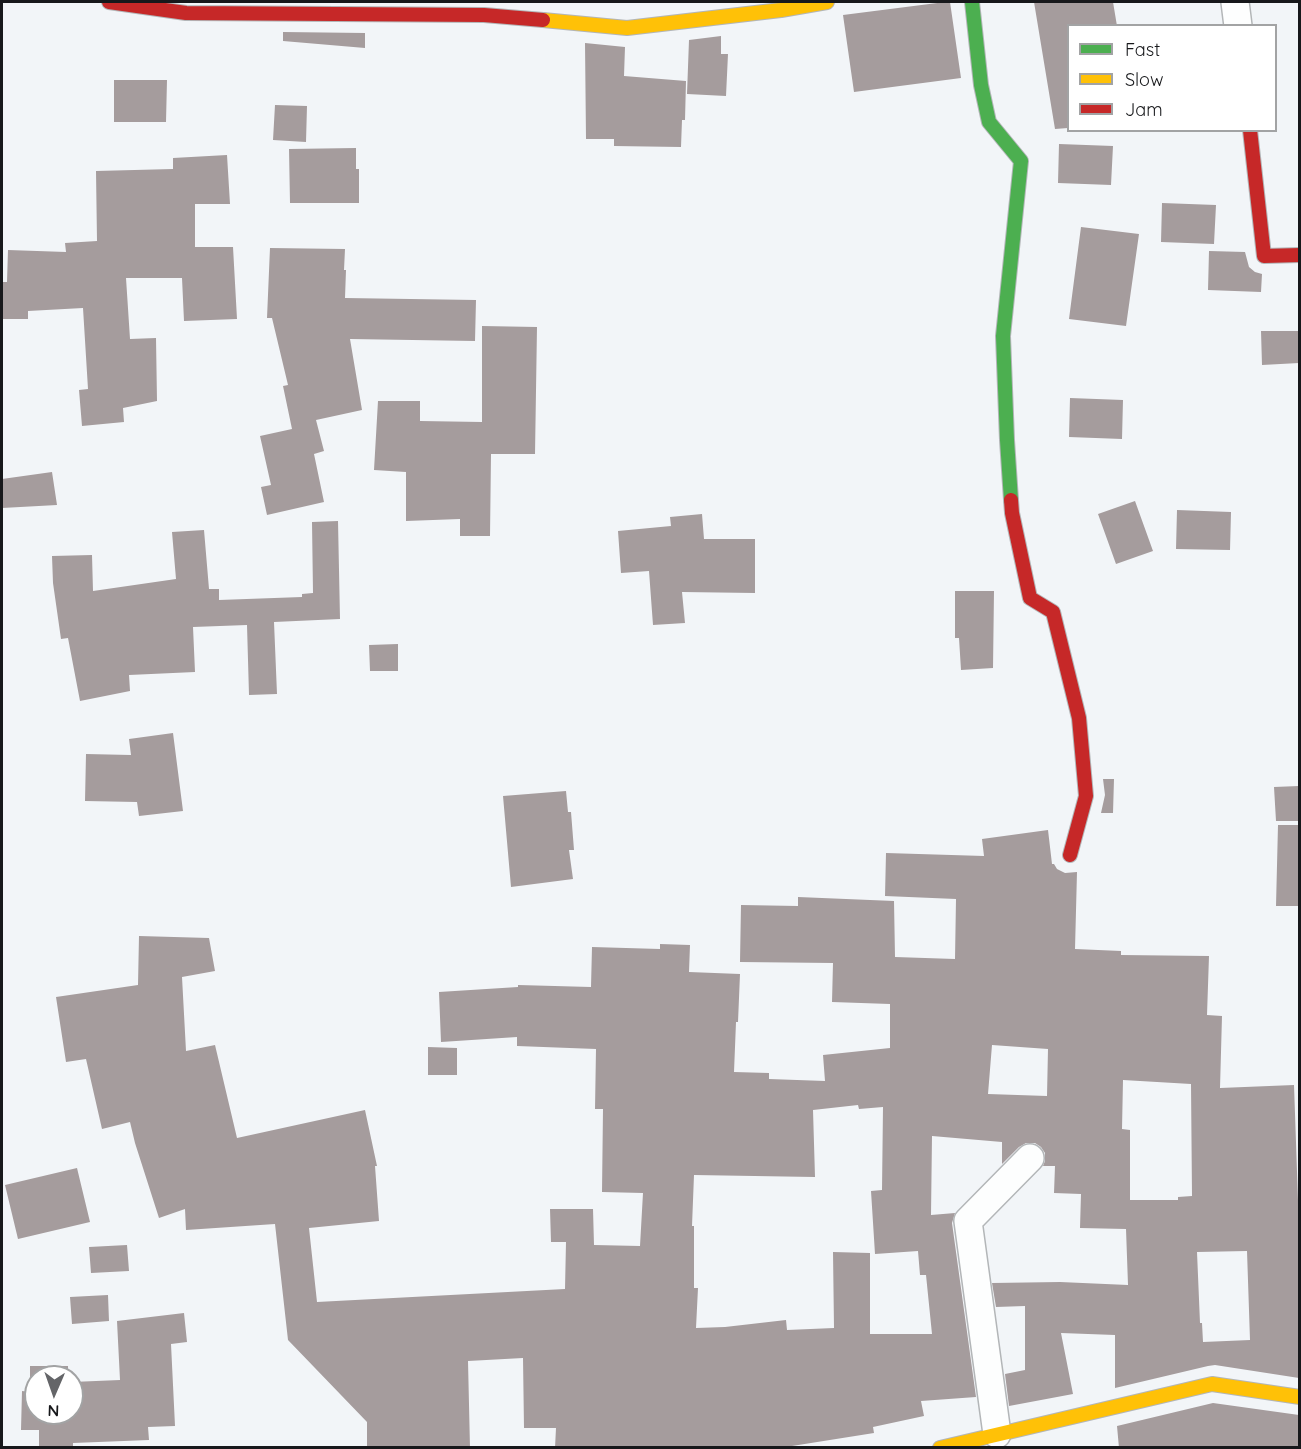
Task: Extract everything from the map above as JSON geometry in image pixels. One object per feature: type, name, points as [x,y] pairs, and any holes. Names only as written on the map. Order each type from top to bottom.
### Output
[{"type":"street","points":[[109,2],[186,13],[484,15],[627,28],[781,10],[827,2]]},
{"type":"street","points":[[972,2],[981,85],[989,122],[1021,161],[1003,336],[1011,503],[1030,598],[1053,612],[1079,718],[1086,796],[1070,855]]},
{"type":"street","points":[[1235,2],[1238,24]]},
{"type":"street","points":[[1250,132],[1264,256],[1299,255]]},
{"type":"street","points":[[997,1434],[968,1221],[1030,1158]]},
{"type":"street","points":[[940,1448],[1212,1384],[1299,1397]]},
{"type":"building","points":[[950,2],[961,78],[854,92],[843,15]]},
{"type":"building","points":[[1034,2],[1113,2],[1117,24],[1067,24],[1067,128],[1055,129]]},
{"type":"building","points":[[283,32],[365,33],[365,48],[283,41]]},
{"type":"building","points":[[721,36],[721,54],[728,54],[726,96],[687,94],[689,40]]},
{"type":"building","points":[[585,43],[625,47],[624,76],[686,81],[685,120],[682,120],[681,147],[614,146],[614,139],[586,139]]},
{"type":"building","points":[[114,80],[167,80],[166,122],[114,122]]},
{"type":"building","points":[[275,105],[307,106],[306,142],[273,140]]},
{"type":"building","points":[[1059,144],[1113,146],[1111,185],[1058,183]]},
{"type":"building","points":[[356,148],[356,169],[359,169],[359,203],[290,203],[289,149]]},
{"type":"building","points":[[227,155],[230,204],[195,204],[195,247],[233,247],[237,319],[184,321],[182,278],[126,278],[130,339],[156,338],[157,401],[123,408],[124,422],[82,426],[79,390],[88,389],[83,308],[28,311],[28,319],[2,319],[2,282],[7,282],[8,250],[66,252],[65,243],[97,241],[96,171],[173,169],[173,158]]},
{"type":"building","points":[[1162,203],[1216,205],[1214,244],[1161,242]]},
{"type":"building","points":[[1081,227],[1139,234],[1126,326],[1069,319]]},
{"type":"building","points":[[270,248],[345,249],[345,298],[476,300],[475,341],[350,339],[362,410],[316,420],[324,451],[314,454],[324,502],[267,515],[261,487],[271,485],[260,436],[292,429],[283,386],[288,385],[272,318],[267,318]]},
{"type":"building","points":[[1209,251],[1245,252],[1249,267],[1262,274],[1261,292],[1208,290]]},
{"type":"building","points":[[482,326],[537,327],[535,454],[491,454],[490,536],[460,536],[460,519],[406,521],[406,472],[374,470],[378,401],[420,401],[420,421],[482,422]]},
{"type":"building","points":[[1261,331],[1299,331],[1299,363],[1262,365]]},
{"type":"building","points":[[1070,398],[1123,400],[1122,439],[1069,437]]},
{"type":"building","points":[[52,472],[57,505],[2,508],[2,479]]},
{"type":"building","points":[[1135,501],[1153,551],[1116,564],[1098,514]]},
{"type":"building","points":[[1177,510],[1231,512],[1230,550],[1176,549]]},
{"type":"building","points":[[702,514],[704,539],[755,539],[755,593],[682,592],[685,623],[653,625],[649,571],[621,573],[618,531],[671,526],[670,517]]},
{"type":"building","points":[[338,521],[340,619],[274,622],[277,694],[249,695],[247,625],[193,627],[195,672],[129,675],[130,691],[80,701],[68,638],[61,639],[53,583],[52,556],[92,555],[93,591],[176,579],[172,532],[204,530],[209,589],[219,589],[219,600],[302,597],[302,594],[313,593],[312,522]]},
{"type":"building","points":[[955,591],[994,591],[993,668],[961,670],[959,638],[955,638]]},
{"type":"building","points":[[398,644],[398,671],[370,671],[369,645]]},
{"type":"building","points":[[173,733],[183,811],[139,816],[137,802],[85,801],[86,754],[131,755],[129,739]]},
{"type":"building","points":[[1103,779],[1114,779],[1113,813],[1101,813],[1105,795]]},
{"type":"building","points":[[1299,786],[1299,821],[1276,821],[1274,787]]},
{"type":"building","points":[[566,791],[568,812],[571,812],[574,850],[569,850],[573,879],[511,887],[503,796]]},
{"type":"building","points":[[1278,825],[1299,825],[1299,906],[1276,906]]},
{"type":"building","points":[[1048,830],[1052,864],[1065,873],[1077,872],[1075,949],[1121,951],[1121,955],[1209,956],[1207,1015],[1222,1016],[1220,1088],[1294,1085],[1299,1229],[1299,1378],[1215,1365],[1115,1388],[1115,1335],[1061,1333],[1073,1394],[1009,1406],[1005,1374],[1025,1370],[1025,1306],[996,1307],[992,1283],[1060,1282],[1128,1285],[1126,1229],[1080,1228],[1081,1194],[1054,1193],[1055,1166],[1043,1166],[1045,1153],[1035,1143],[1026,1143],[1019,1147],[1002,1164],[1002,1142],[932,1136],[931,1215],[955,1213],[952,1223],[976,1397],[921,1401],[924,1416],[873,1427],[874,1433],[792,1446],[792,1448],[555,1448],[556,1428],[524,1428],[523,1358],[468,1361],[470,1448],[367,1448],[367,1422],[288,1340],[275,1224],[186,1230],[185,1209],[159,1218],[130,1122],[102,1129],[86,1059],[66,1062],[56,997],[138,985],[139,936],[209,938],[215,971],[182,977],[186,1051],[215,1045],[237,1138],[365,1110],[377,1166],[375,1166],[379,1221],[309,1228],[317,1302],[565,1289],[566,1242],[551,1242],[550,1209],[593,1209],[594,1245],[640,1246],[643,1193],[602,1192],[603,1109],[595,1109],[596,1049],[517,1046],[517,1037],[441,1042],[439,992],[518,987],[518,985],[591,987],[592,947],[660,949],[660,944],[690,945],[689,972],[740,974],[734,1072],[769,1073],[769,1079],[825,1081],[823,1055],[890,1048],[890,1004],[832,1002],[833,963],[740,962],[741,905],[798,906],[798,897],[894,901],[895,957],[955,959],[956,899],[885,896],[886,853],[984,856],[982,839]],"holes":[[[992,1045],[1048,1049],[1047,1096],[988,1094]],[[1123,1080],[1191,1084],[1192,1196],[1178,1197],[1178,1200],[1130,1200],[1130,1130],[1122,1129]],[[858,1105],[859,1109],[883,1107],[882,1190],[871,1191],[875,1254],[918,1251],[920,1275],[926,1275],[932,1334],[870,1334],[870,1253],[833,1252],[834,1328],[787,1330],[786,1320],[696,1328],[698,1288],[694,1288],[694,1226],[692,1226],[694,1175],[815,1177],[813,1110]],[[1247,1251],[1250,1340],[1203,1342],[1197,1252]]]},
{"type":"building","points":[[428,1047],[457,1048],[457,1075],[428,1075]]},
{"type":"building","points":[[77,1168],[90,1222],[18,1239],[5,1185]]},
{"type":"building","points":[[127,1245],[129,1271],[91,1273],[89,1247]]},
{"type":"building","points":[[108,1295],[109,1321],[72,1324],[70,1297]]},
{"type":"building","points":[[184,1313],[187,1342],[171,1344],[175,1426],[148,1427],[149,1440],[73,1443],[73,1448],[39,1448],[39,1430],[21,1430],[22,1391],[24,1391],[24,1425],[84,1425],[84,1382],[120,1380],[117,1321]]},
{"type":"building","points":[[1213,1403],[1299,1415],[1299,1448],[1119,1448],[1117,1426]]},
{"type":"traffic: fast","points":[[972,2],[981,85],[989,122],[1021,161],[1003,336],[1011,500]]},
{"type":"traffic: slow","points":[[543,20],[627,28],[781,10],[827,2]]},
{"type":"traffic: slow","points":[[940,1448],[1212,1384],[1300,1397]]},
{"type":"traffic: jam","points":[[109,2],[186,13],[484,15],[543,20]]},
{"type":"traffic: jam","points":[[1250,132],[1264,256],[1300,255]]},
{"type":"traffic: jam","points":[[1011,500],[1030,598],[1053,612],[1079,718],[1086,796],[1070,855]]}]
